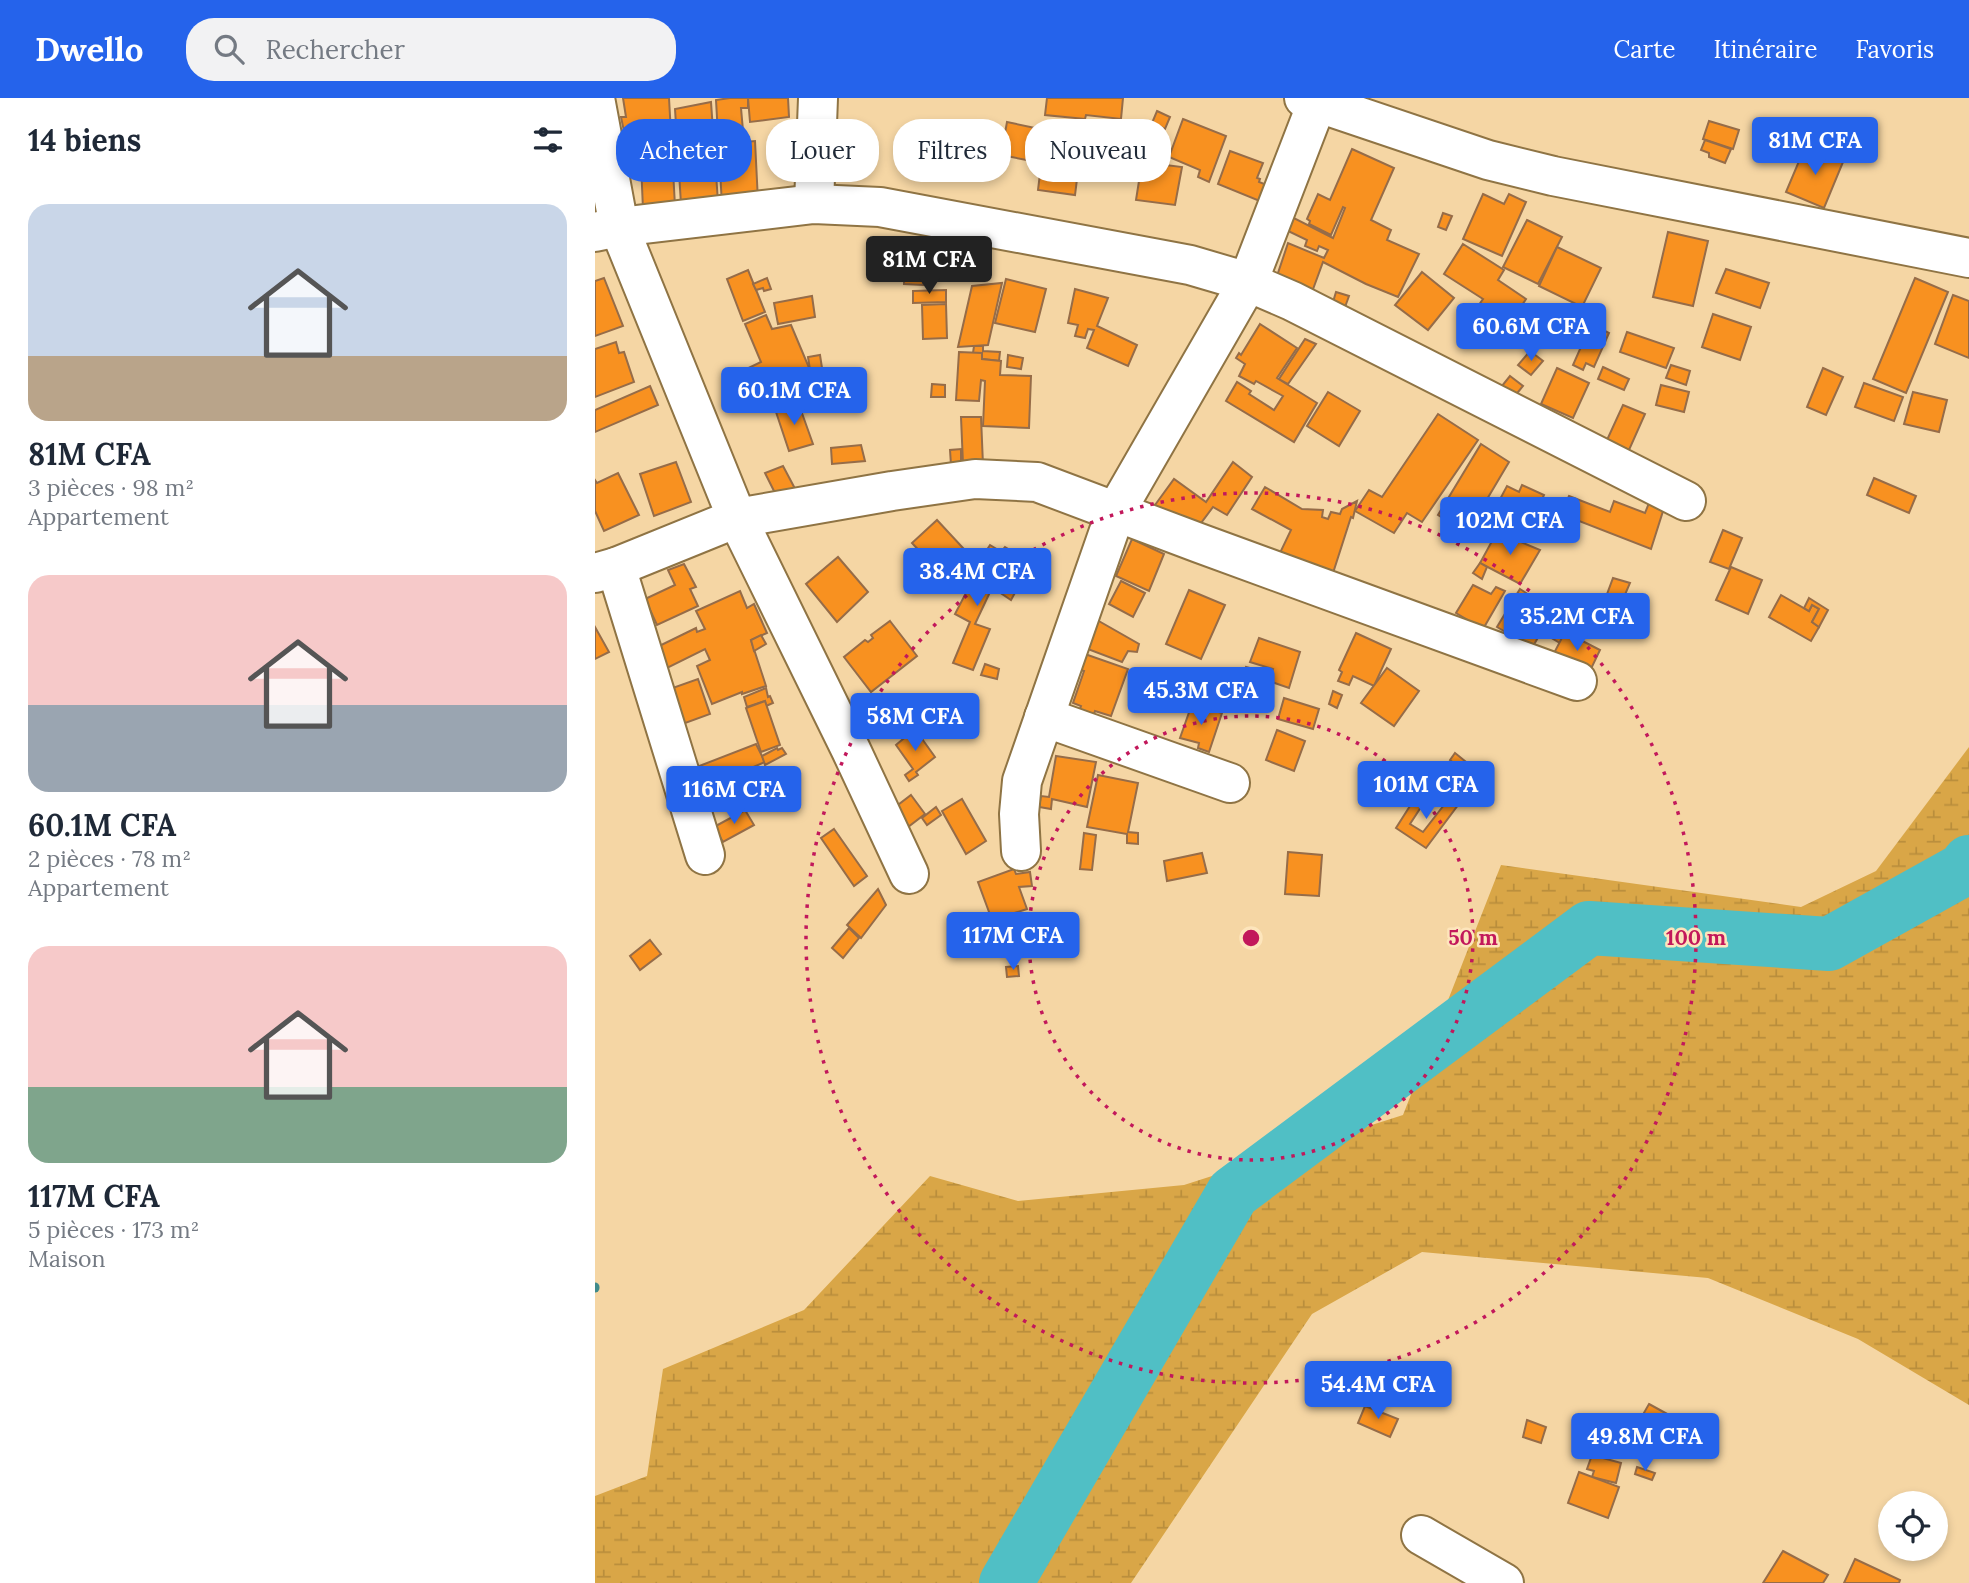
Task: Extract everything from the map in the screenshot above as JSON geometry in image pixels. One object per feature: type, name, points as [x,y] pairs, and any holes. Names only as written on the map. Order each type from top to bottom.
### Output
[{"type":"street","points":[[814,204],[818,98]]},
{"type":"street","points":[[595,99],[607,229],[737,518],[909,874]]},
{"type":"street","points":[[1021,851],[1019,814],[1022,781],[1116,510],[1248,282],[1311,100],[1488,160],[1553,176],[1969,258]]},
{"type":"street","points":[[607,229],[814,204],[880,207],[1190,265],[1248,282],[1304,307],[1686,501]]},
{"type":"street","points":[[705,855],[605,570],[737,518],[975,480],[1037,482],[1199,544],[1577,681]]},
{"type":"street","points":[[1044,717],[1230,783]]},
{"type":"street","points":[[1422,1535],[1504,1583]]},
{"type":"green space","points":[[1969,747],[1969,1405],[1858,1339],[1708,1278],[1422,1252],[1312,1314],[1131,1583],[595,1583],[595,1496],[647,1476],[663,1369],[804,1310],[930,1176],[1018,1201],[1184,1185],[1403,1115],[1501,865],[1801,907],[1876,871]]},
{"type":"building","points":[[623,98],[669,98],[670,119],[621,119],[626,117]]},
{"type":"building","points":[[748,98],[748,108],[741,108],[742,119],[717,119],[716,100]]},
{"type":"building","points":[[748,98],[788,98],[789,117],[752,122]]},
{"type":"building","points":[[1047,98],[1123,98],[1121,119],[1086,115],[1085,119],[1045,115]]},
{"type":"building","points":[[711,102],[712,119],[676,119],[675,109]]},
{"type":"building","points":[[1157,111],[1170,117],[1169,119],[1154,119]]},
{"type":"building","points":[[1183,119],[1226,136],[1209,182],[1198,177],[1200,170],[1171,158]]},
{"type":"building","points":[[1709,121],[1739,130],[1733,149],[1703,139]]},
{"type":"building","points":[[1011,123],[1025,126],[1025,160],[1011,157]]},
{"type":"building","points":[[1705,140],[1731,149],[1725,163],[1709,157],[1709,153],[1701,150]]},
{"type":"building","points":[[752,141],[755,141],[758,201],[722,205],[721,182],[752,182]]},
{"type":"building","points":[[1805,147],[1843,162],[1824,208],[1786,192]]},
{"type":"building","points":[[1352,149],[1394,168],[1371,220],[1391,230],[1387,240],[1419,254],[1398,297],[1323,262],[1312,292],[1277,276],[1288,243],[1324,258],[1328,250],[1319,246],[1317,251],[1305,246],[1307,240],[1286,230],[1292,217],[1333,238],[1345,208],[1343,207],[1331,235],[1309,224],[1307,219],[1318,194],[1330,200]]},
{"type":"building","points":[[1230,151],[1263,163],[1257,178],[1260,179],[1259,182],[1274,188],[1267,204],[1218,184]]},
{"type":"building","points":[[1171,166],[1182,167],[1175,205],[1136,200],[1139,182],[1171,182]]},
{"type":"building","points":[[642,182],[674,182],[675,206],[643,209]]},
{"type":"building","points":[[680,182],[717,182],[718,202],[681,204]]},
{"type":"building","points":[[1039,182],[1077,182],[1075,195],[1038,190]]},
{"type":"building","points":[[1483,194],[1504,204],[1509,194],[1526,202],[1502,256],[1463,239]]},
{"type":"building","points":[[1443,213],[1452,216],[1446,230],[1438,227]]},
{"type":"building","points":[[1527,220],[1562,237],[1538,284],[1503,267]]},
{"type":"building","points":[[1668,232],[1708,241],[1693,306],[1653,297]]},
{"type":"building","points":[[1463,244],[1504,270],[1498,280],[1526,299],[1500,339],[1469,319],[1483,299],[1444,274]]},
{"type":"building","points":[[905,247],[924,247],[923,285],[904,284]]},
{"type":"building","points":[[1557,247],[1601,268],[1582,307],[1539,286]]},
{"type":"building","points":[[1726,269],[1769,283],[1760,308],[1716,293]]},
{"type":"building","points":[[748,270],[765,312],[743,321],[727,279]]},
{"type":"building","points":[[1422,272],[1454,298],[1428,330],[1395,305]]},
{"type":"building","points":[[604,278],[623,326],[595,336],[595,281]]},
{"type":"building","points":[[767,278],[771,289],[756,290],[753,284]]},
{"type":"building","points":[[1915,278],[1948,292],[1906,393],[1873,379]]},
{"type":"building","points":[[1006,279],[1046,289],[1035,332],[995,323]]},
{"type":"building","points":[[1002,283],[988,345],[958,347],[972,286]]},
{"type":"building","points":[[1075,289],[1108,298],[1097,326],[1137,345],[1128,366],[1087,348],[1094,330],[1088,329],[1085,338],[1075,336],[1078,325],[1068,323]]},
{"type":"building","points":[[946,290],[946,302],[913,303],[913,291]]},
{"type":"building","points":[[1336,292],[1349,296],[1345,307],[1333,302]]},
{"type":"building","points":[[1953,295],[1969,301],[1969,358],[1935,344]]},
{"type":"building","points":[[812,296],[815,317],[778,324],[774,303]]},
{"type":"building","points":[[946,304],[947,338],[923,339],[922,305]]},
{"type":"building","points":[[1713,314],[1751,327],[1740,360],[1702,347]]},
{"type":"building","points":[[766,315],[772,329],[791,325],[810,370],[802,370],[806,380],[795,385],[798,395],[771,406],[759,380],[742,387],[736,374],[761,362],[745,324]]},
{"type":"building","points":[[1260,324],[1297,348],[1277,378],[1317,403],[1294,442],[1226,401],[1237,382],[1251,391],[1249,394],[1274,410],[1283,396],[1256,381],[1254,384],[1239,376],[1245,364],[1236,358],[1239,353],[1241,355]]},
{"type":"building","points":[[1591,324],[1609,333],[1594,367],[1586,363],[1583,370],[1573,365]]},
{"type":"building","points":[[1627,332],[1674,348],[1666,368],[1620,352]]},
{"type":"building","points":[[1305,339],[1316,344],[1288,384],[1279,379]]},
{"type":"building","points":[[616,342],[619,353],[624,352],[634,382],[595,397],[595,349]]},
{"type":"building","points":[[974,346],[983,346],[983,351],[1000,352],[999,361],[982,359],[982,353],[973,353]]},
{"type":"building","points":[[1530,351],[1543,361],[1531,375],[1518,365]]},
{"type":"building","points":[[959,352],[982,353],[982,359],[1001,361],[1000,375],[1031,376],[1029,428],[983,426],[985,381],[981,380],[979,401],[956,400]]},
{"type":"building","points":[[820,355],[822,368],[810,370],[808,357]]},
{"type":"building","points":[[1008,355],[1023,358],[1021,369],[1007,367]]},
{"type":"building","points":[[1671,365],[1690,371],[1686,385],[1666,378]]},
{"type":"building","points":[[1603,367],[1629,379],[1624,390],[1598,379]]},
{"type":"building","points":[[1557,368],[1589,383],[1573,418],[1541,404]]},
{"type":"building","points":[[1823,368],[1843,377],[1826,415],[1807,407]]},
{"type":"building","points":[[830,369],[836,389],[852,386],[855,403],[820,411],[810,373]]},
{"type":"building","points":[[1510,376],[1523,386],[1510,402],[1497,392]]},
{"type":"building","points":[[1864,383],[1903,397],[1894,421],[1855,407]]},
{"type":"building","points":[[932,384],[945,385],[945,397],[931,397]]},
{"type":"building","points":[[1661,385],[1689,392],[1684,412],[1656,405]]},
{"type":"building","points":[[650,386],[658,405],[595,432],[595,410]]},
{"type":"building","points":[[1328,392],[1360,411],[1339,446],[1307,426]]},
{"type":"building","points":[[1913,392],[1947,400],[1939,432],[1904,424]]},
{"type":"building","points":[[798,402],[813,444],[789,451],[775,409]]},
{"type":"building","points":[[1623,405],[1645,414],[1629,450],[1607,440]]},
{"type":"building","points":[[1438,414],[1478,440],[1422,522],[1407,513],[1394,533],[1355,511],[1369,490],[1382,497]]},
{"type":"building","points":[[961,417],[981,417],[983,465],[963,464]]},
{"type":"building","points":[[1481,444],[1509,462],[1467,533],[1438,515]]},
{"type":"building","points":[[861,445],[865,461],[832,464],[831,448]]},
{"type":"building","points":[[961,449],[961,464],[951,465],[950,450]]},
{"type":"building","points":[[676,462],[691,502],[654,516],[640,474]]},
{"type":"building","points":[[1233,462],[1252,477],[1227,515],[1213,507],[1195,531],[1174,522],[1155,505],[1174,479],[1206,502]]},
{"type":"building","points":[[783,466],[801,500],[782,507],[765,473]]},
{"type":"building","points":[[618,473],[639,515],[604,531],[595,511],[595,480],[597,483]]},
{"type":"building","points":[[1874,478],[1916,496],[1909,513],[1867,495]]},
{"type":"building","points":[[1522,485],[1544,495],[1526,536],[1489,520],[1507,486],[1519,492]]},
{"type":"building","points":[[1265,487],[1302,509],[1323,510],[1322,517],[1328,519],[1331,512],[1340,514],[1342,509],[1357,501],[1333,573],[1278,557],[1291,530],[1252,509]]},
{"type":"building","points":[[1569,496],[1610,512],[1614,501],[1645,513],[1649,503],[1664,508],[1651,549],[1561,514]]},
{"type":"building","points":[[937,520],[963,548],[938,571],[912,543]]},
{"type":"building","points":[[1723,530],[1742,538],[1729,569],[1710,562]]},
{"type":"building","points":[[1497,532],[1540,550],[1520,584],[1480,563]]},
{"type":"building","points":[[1132,539],[1164,554],[1149,591],[1116,576]]},
{"type":"building","points":[[990,545],[1005,554],[995,570],[999,573],[975,624],[990,629],[973,670],[953,663],[970,622],[955,614],[981,564],[979,562]]},
{"type":"building","points":[[1005,547],[1026,560],[1016,579],[996,568],[1005,554],[1001,552]]},
{"type":"building","points":[[838,557],[868,592],[837,622],[806,584]]},
{"type":"building","points":[[1480,563],[1487,567],[1482,579],[1473,573]]},
{"type":"building","points":[[684,564],[696,587],[690,589],[698,606],[657,625],[645,599],[675,585],[668,570]]},
{"type":"building","points":[[1731,567],[1762,580],[1748,614],[1716,600]]},
{"type":"building","points":[[1613,578],[1630,583],[1618,611],[1603,605]]},
{"type":"building","points":[[1005,581],[1017,589],[1011,600],[999,592]]},
{"type":"building","points":[[1121,581],[1145,593],[1133,617],[1109,604]]},
{"type":"building","points":[[1473,585],[1491,594],[1496,587],[1505,591],[1483,629],[1456,613]]},
{"type":"building","points":[[1520,589],[1554,611],[1544,627],[1528,618],[1523,625],[1518,621],[1509,634],[1497,627]]},
{"type":"building","points":[[1189,590],[1225,605],[1201,659],[1166,644]]},
{"type":"building","points":[[740,591],[747,608],[754,604],[767,633],[751,640],[766,686],[712,704],[697,666],[710,660],[705,649],[663,670],[653,649],[696,628],[697,632],[705,629],[696,611]]},
{"type":"building","points":[[1781,595],[1809,611],[1812,605],[1819,609],[1812,622],[1819,627],[1811,641],[1769,617]]},
{"type":"building","points":[[1809,598],[1828,610],[1819,627],[1812,622],[1819,609],[1812,605],[1809,611],[1804,608]]},
{"type":"building","points":[[1528,618],[1544,627],[1532,648],[1509,634],[1518,621],[1523,625]]},
{"type":"building","points":[[1097,620],[1139,644],[1137,652],[1128,651],[1122,662],[1085,648]]},
{"type":"building","points":[[890,621],[917,656],[871,692],[844,657],[865,640],[868,642],[873,638],[871,635]]},
{"type":"building","points":[[595,627],[609,652],[595,659]]},
{"type":"building","points":[[1553,627],[1565,632],[1560,643],[1548,636]]},
{"type":"building","points":[[1565,632],[1600,650],[1589,673],[1553,655]]},
{"type":"building","points":[[1356,633],[1391,649],[1374,686],[1353,676],[1349,685],[1338,681],[1342,672],[1339,670]]},
{"type":"building","points":[[761,635],[766,644],[754,651],[751,640]]},
{"type":"building","points":[[1259,638],[1300,652],[1289,688],[1269,681],[1273,669],[1250,662]]},
{"type":"building","points":[[1082,653],[1128,669],[1111,716],[1095,711],[1091,722],[1077,717],[1081,706],[1073,703],[1084,671],[1077,669]]},
{"type":"building","points":[[985,664],[999,669],[997,679],[981,675]]},
{"type":"building","points":[[1246,667],[1261,671],[1256,687],[1241,682]]},
{"type":"building","points":[[1387,668],[1419,691],[1394,726],[1361,703]]},
{"type":"building","points":[[1204,670],[1220,676],[1214,691],[1198,685]]},
{"type":"building","points":[[1222,677],[1237,683],[1232,696],[1218,692]]},
{"type":"building","points":[[698,679],[710,714],[677,726],[664,691]]},
{"type":"building","points":[[766,688],[773,703],[766,706],[765,701],[747,707],[744,697]]},
{"type":"building","points":[[1333,691],[1342,695],[1337,708],[1329,704]]},
{"type":"building","points":[[1284,698],[1319,709],[1313,729],[1278,719]]},
{"type":"building","points":[[765,701],[780,745],[761,752],[746,708]]},
{"type":"building","points":[[1192,704],[1222,713],[1209,752],[1198,748],[1199,743],[1180,738]]},
{"type":"building","points":[[915,729],[935,757],[909,781],[905,775],[913,769],[896,745]]},
{"type":"building","points":[[1277,730],[1305,741],[1294,771],[1266,760]]},
{"type":"building","points":[[756,744],[765,762],[705,790],[689,770]]},
{"type":"building","points":[[782,748],[786,754],[765,765],[762,756]]},
{"type":"building","points":[[1455,753],[1481,774],[1475,782],[1450,760]]},
{"type":"building","points":[[1056,756],[1096,762],[1087,807],[1052,799],[1051,809],[1039,807],[1041,796],[1049,797]]},
{"type":"building","points":[[1445,770],[1459,780],[1449,794],[1435,784]]},
{"type":"building","points":[[1098,775],[1138,783],[1128,832],[1138,833],[1138,844],[1127,843],[1127,834],[1087,827]]},
{"type":"building","points":[[911,795],[925,814],[908,827],[894,808]]},
{"type":"building","points":[[1417,795],[1425,801],[1410,824],[1423,832],[1451,796],[1461,801],[1426,848],[1396,828]]},
{"type":"building","points":[[962,799],[986,841],[966,854],[942,811]]},
{"type":"building","points":[[936,807],[941,815],[927,825],[922,818]]},
{"type":"building","points":[[745,810],[754,825],[723,842],[714,827]]},
{"type":"building","points":[[834,829],[867,876],[854,886],[821,838]]},
{"type":"building","points":[[1084,833],[1096,835],[1092,870],[1080,869]]},
{"type":"building","points":[[1288,852],[1322,855],[1319,896],[1285,894]]},
{"type":"building","points":[[1202,853],[1207,873],[1167,881],[1164,861]]},
{"type":"building","points":[[1014,869],[1016,874],[1030,872],[1032,886],[1019,887],[1027,909],[992,920],[978,882]]},
{"type":"building","points":[[878,889],[886,905],[861,938],[847,925]]},
{"type":"building","points":[[849,928],[859,938],[843,958],[832,948]]},
{"type":"building","points":[[650,940],[661,954],[640,970],[630,956]]},
{"type":"building","points":[[1018,966],[1019,976],[1007,977],[1006,967]]},
{"type":"building","points":[[1649,1404],[1680,1421],[1672,1435],[1641,1418]]},
{"type":"building","points":[[1365,1406],[1398,1419],[1390,1437],[1358,1423]]},
{"type":"building","points":[[1527,1420],[1546,1427],[1541,1443],[1523,1437]]},
{"type":"building","points":[[1592,1455],[1621,1463],[1616,1483],[1592,1477],[1594,1471],[1587,1469]]},
{"type":"building","points":[[1637,1467],[1655,1473],[1652,1480],[1635,1474]]},
{"type":"building","points":[[1579,1472],[1619,1487],[1608,1518],[1568,1503]]},
{"type":"building","points":[[1783,1551],[1828,1575],[1823,1583],[1763,1583]]},
{"type":"building","points":[[1855,1559],[1900,1580],[1899,1583],[1844,1583]]},
{"type":"waterway","points":[[1006,1583],[1233,1193],[1589,928],[1829,944],[1964,869],[1969,862]]}]
